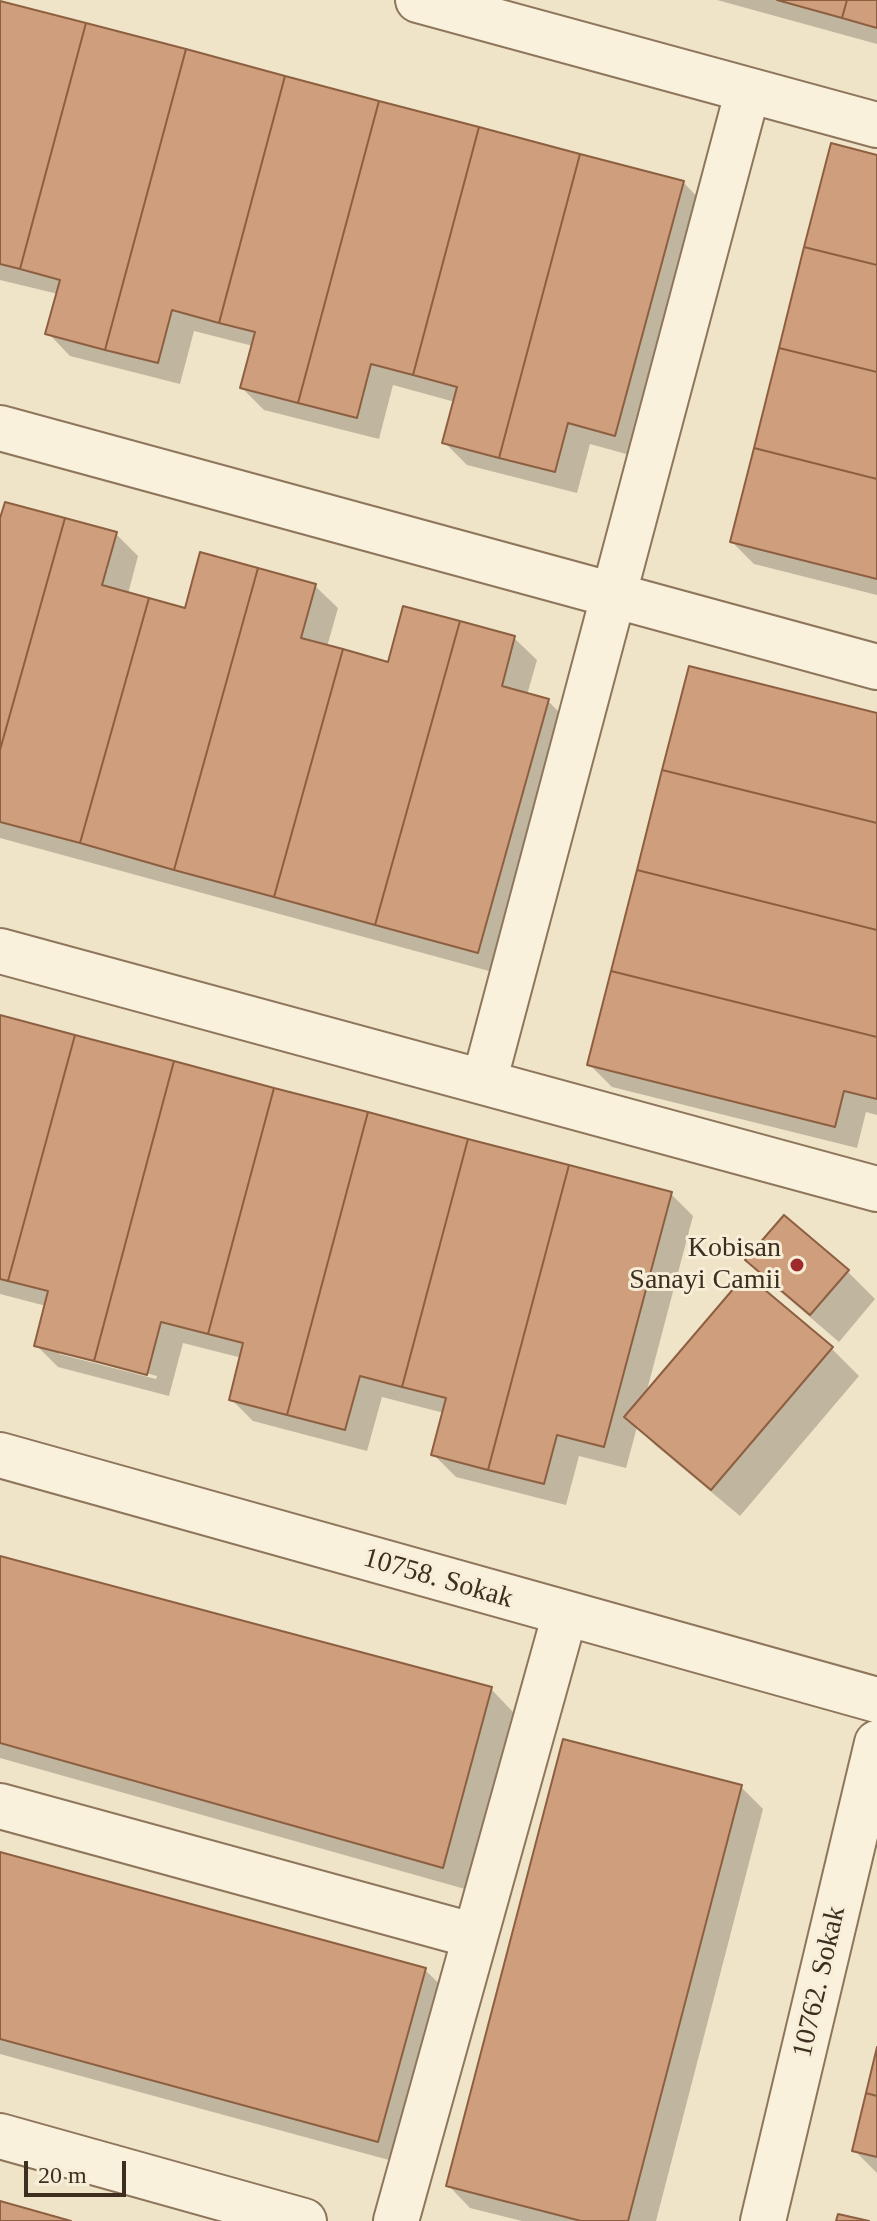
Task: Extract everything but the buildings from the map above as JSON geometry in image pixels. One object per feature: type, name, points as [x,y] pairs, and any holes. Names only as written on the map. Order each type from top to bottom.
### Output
[{"type":"street","points":[[418,0],[877,125]]},
{"type":"street","points":[[484,1082],[748,90]]},
{"type":"street","points":[[0,428],[877,667]]},
{"type":"street","points":[[0,951],[877,1189]]},
{"type":"street","name":"10758. Sokak","points":[[0,1455],[877,1700]]},
{"type":"street","points":[[396,2221],[565,1614]]},
{"type":"street","name":"10762. Sokak","points":[[763,2221],[877,1743]]},
{"type":"street","points":[[0,1806],[475,1936]]},
{"type":"street","points":[[0,2136],[304,2221]]},
{"type":"place","name":"Kobisan Sanayi Camii","points":[[797,1265]]}]
